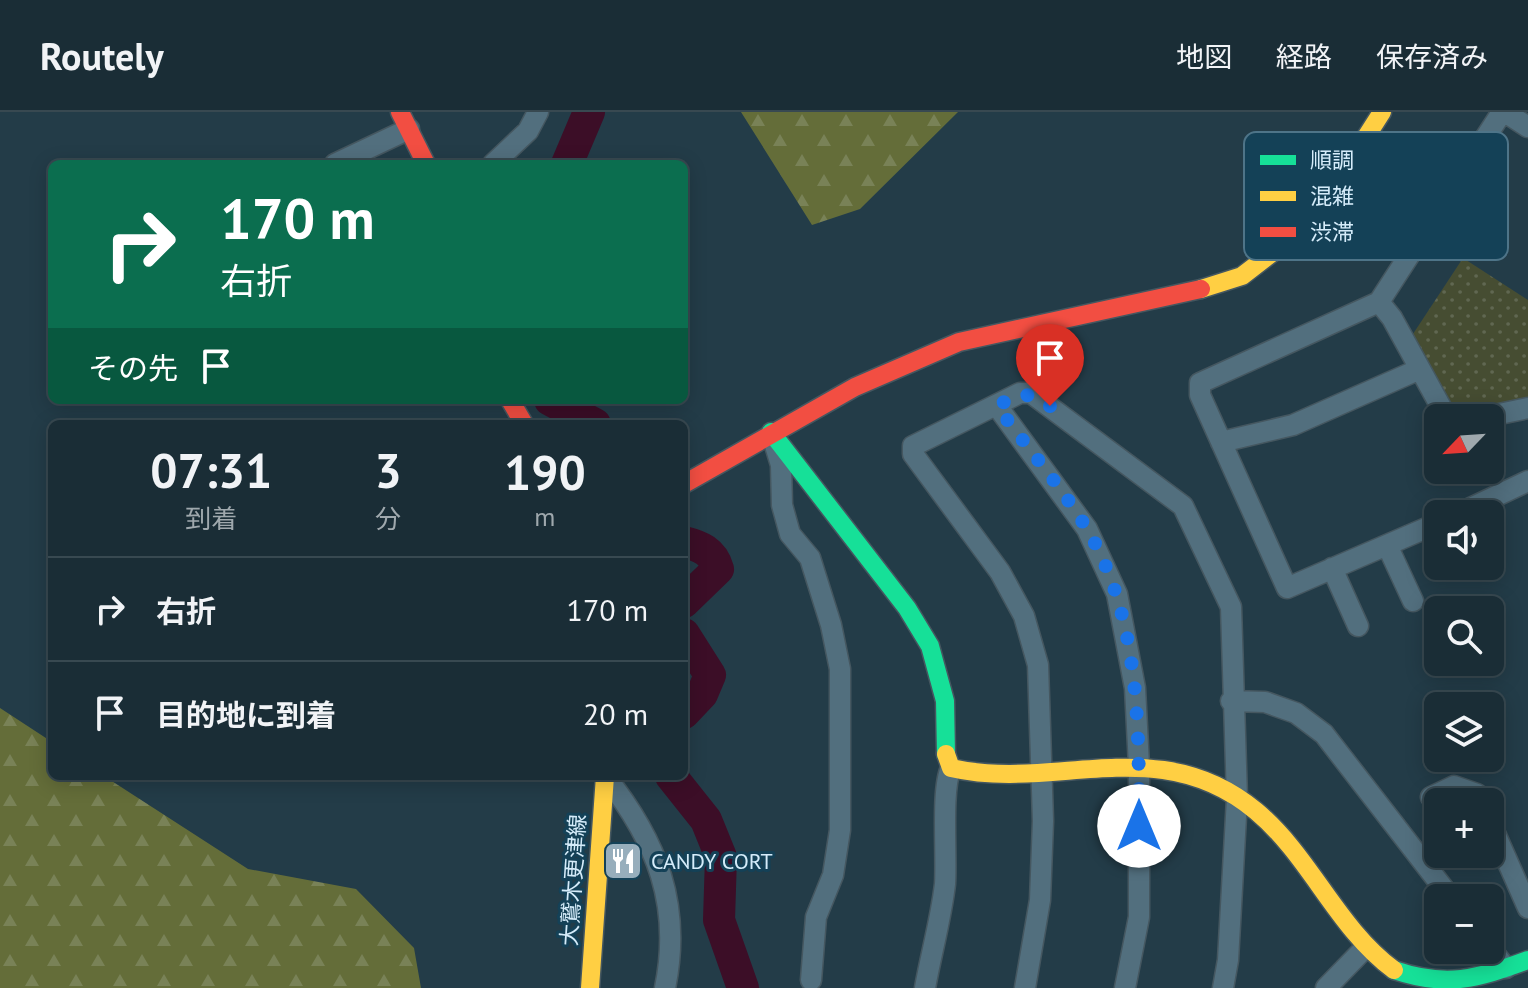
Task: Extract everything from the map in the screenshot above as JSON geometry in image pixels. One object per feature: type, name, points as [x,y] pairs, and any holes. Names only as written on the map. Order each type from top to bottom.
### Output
[{"type":"street","points":[[497,160],[528,131],[538,112]]},
{"type":"street","points":[[1369,132],[1382,112]]},
{"type":"street","points":[[1490,132],[1503,112],[1528,127]]},
{"type":"street","points":[[342,160],[405,121],[424,160]]},
{"type":"street","points":[[688,482],[855,387],[959,342],[1200,289],[1242,276],[1263,260]]},
{"type":"street","points":[[1406,260],[1379,302],[1200,383],[1200,395],[1287,588],[1424,529]]},
{"type":"street","points":[[1379,302],[1392,318],[1439,404]]},
{"type":"street","points":[[1221,442],[1293,425],[1420,369]]},
{"type":"street","points":[[1025,988],[1040,900],[1043,772],[1038,665],[1024,616],[1000,572],[913,454],[913,446],[1020,393],[1031,393],[1183,506],[1231,607],[1231,701],[1237,798],[1228,960],[1223,988]]},
{"type":"street","points":[[997,406],[1087,529],[1117,594],[1135,688],[1139,766],[1139,917],[1125,988]]},
{"type":"street","points":[[1504,413],[1528,408]]},
{"type":"street","points":[[771,432],[907,608],[930,646],[945,701],[944,746],[951,768],[945,781],[948,826],[944,887],[925,988]]},
{"type":"street","points":[[771,432],[781,465],[782,505],[790,534],[810,558],[831,625],[840,669],[840,830],[833,875],[816,917],[811,980]]},
{"type":"street","points":[[1488,500],[1528,481]]},
{"type":"street","points":[[1387,545],[1413,601]]},
{"type":"street","points":[[1332,568],[1358,626]]},
{"type":"street","points":[[1231,701],[1265,702],[1296,713],[1324,734],[1440,884]]},
{"type":"street","points":[[951,768],[977,774],[1139,766],[1207,780],[1237,798],[1279,833],[1363,950],[1411,983],[1446,986],[1528,960]]},
{"type":"street","name":"大鷲木更津線","points":[[590,988],[605,780]]},
{"type":"street","points":[[608,780],[622,798],[666,891],[672,948],[665,988]]},
{"type":"street","points":[[1504,854],[1528,908]]},
{"type":"street","points":[[1326,988],[1363,950]]},
{"type":"street","points":[[1503,964],[1506,968]]},
{"type":"green space","points":[[741,112],[958,112],[860,209],[812,225]]},
{"type":"green space","points":[[1462,260],[1466,260],[1528,300],[1528,399],[1504,405],[1450,404],[1411,337]]},
{"type":"green space","points":[[0,708],[48,739],[48,780],[110,780],[248,869],[356,889],[414,948],[421,988],[0,988]]},
{"type":"waterway","points":[[569,160],[589,112]]},
{"type":"waterway","points":[[558,404],[588,420]]},
{"type":"waterway","points":[[688,543],[705,550],[718,569],[688,598]]},
{"type":"waterway","points":[[688,640],[710,675],[702,694],[688,709]]},
{"type":"waterway","points":[[674,780],[706,820],[721,857],[719,920],[743,988]]},
{"type":"traffic: fast","points":[[771,432],[907,608],[930,646],[945,701],[946,754]]},
{"type":"traffic: fast","points":[[1394,970],[1430,979],[1461,979],[1528,960]]},
{"type":"traffic: slow","points":[[1369,132],[1382,112]]},
{"type":"traffic: slow","points":[[1201,289],[1242,276],[1263,260]]},
{"type":"traffic: slow","points":[[946,754],[951,768],[990,773],[1144,768],[1182,773],[1219,787],[1256,811],[1275,829],[1339,913],[1374,953],[1394,970]]},
{"type":"traffic: slow","points":[[590,988],[605,780]]},
{"type":"traffic: jam","points":[[400,112],[424,160]]},
{"type":"traffic: jam","points":[[688,482],[855,387],[959,342],[1201,289]]},
{"type":"traffic: jam","points":[[512,404],[522,420]]},
{"type":"place","name":"CANDY CORT","points":[[623,861]]},
{"type":"route","points":[[1050,406],[1031,393],[1020,393],[997,406],[1087,529],[1117,594],[1135,688],[1139,826]]}]
